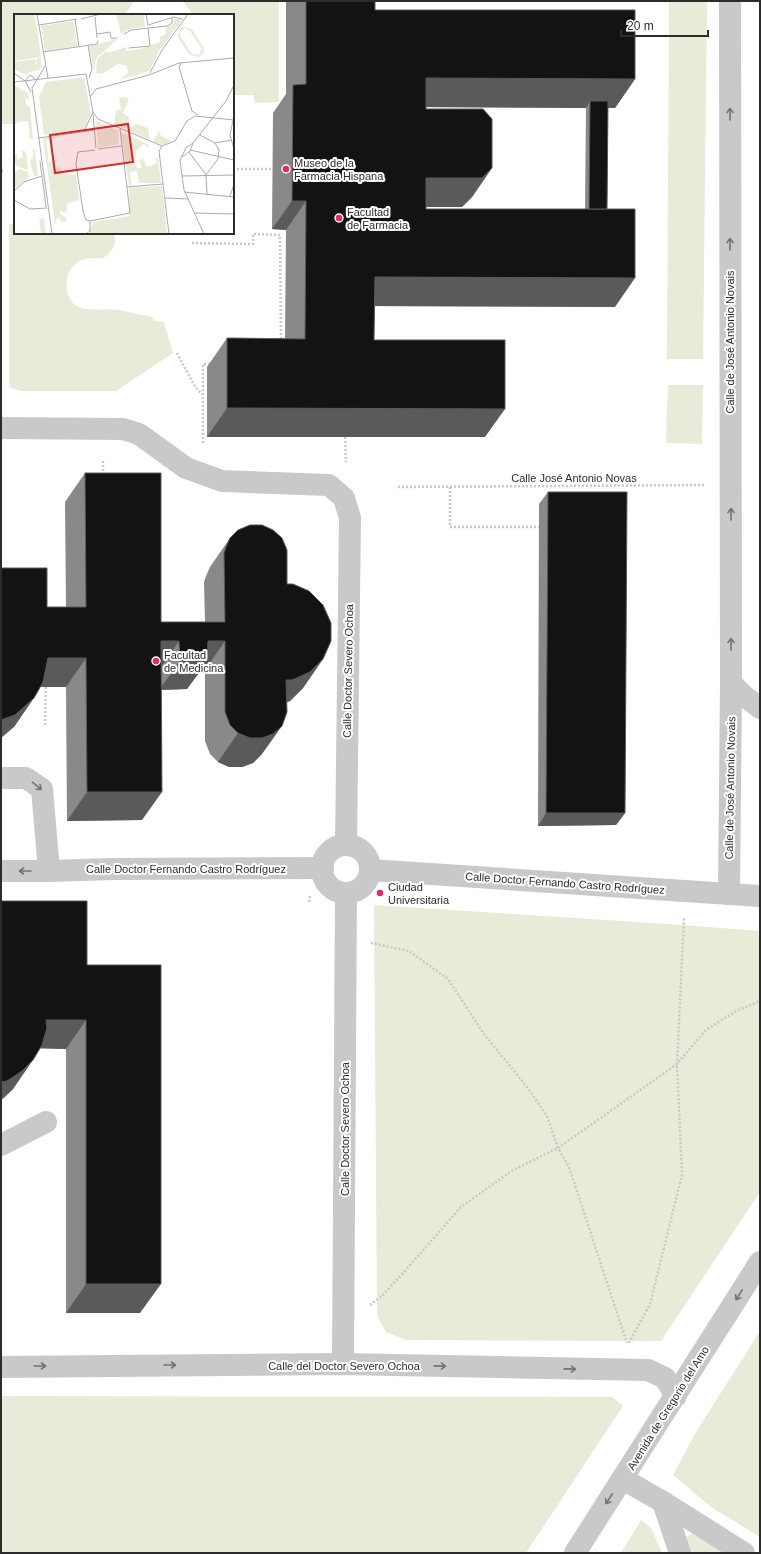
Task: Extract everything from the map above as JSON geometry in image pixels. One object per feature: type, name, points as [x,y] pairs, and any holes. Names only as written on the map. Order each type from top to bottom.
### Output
[{"type":"street","name":"Calle de José Antonio Novais","points":[[729,894],[731,683],[730,1]]},
{"type":"street","name":"Calle Doctor Severo Ochoa","points":[[1,428],[123,429],[139,434],[186,468],[222,481],[329,485],[344,498],[350,518],[346,845]]},
{"type":"street","points":[[731,683],[744,696],[760,708]]},
{"type":"street","points":[[1,778],[26,778],[42,789],[49,871]]},
{"type":"street","points":[[346,845],[354,846],[360,849],[366,855],[370,862],[370,870],[369,877],[360,888],[346,893],[332,888],[327,882],[323,868],[324,861],[333,849],[346,845]]},
{"type":"street","name":"Calle Doctor Fernando Castro Rodríguez","points":[[1,871],[121,868],[323,868]]},
{"type":"street","name":"Calle Doctor Fernando Castro Rodríguez","points":[[370,870],[760,896]]},
{"type":"street","name":"Calle Doctor Severo Ochoa","points":[[343,1364],[346,893]]},
{"type":"street","points":[[1,1145],[46,1122]]},
{"type":"street","name":"Avenida de Gregorio del Amo","points":[[575,1553],[760,1262]]},
{"type":"street","name":"Calle del Doctor Severo Ochoa","points":[[1,1366],[343,1364],[648,1370],[665,1378],[676,1396]]},
{"type":"street","points":[[623,1479],[663,1502],[744,1553]]},
{"type":"street","points":[[663,1502],[680,1553]]},
{"type":"path","points":[[234,170],[272,169]]},
{"type":"path","points":[[192,243],[253,244],[253,234],[280,235],[281,342]]},
{"type":"path","points":[[176,353],[194,385],[203,396]]},
{"type":"path","points":[[203,442],[203,364],[219,364]]},
{"type":"path","points":[[345,437],[346,462]]},
{"type":"path","points":[[103,460],[103,479]]},
{"type":"path","name":"Calle José Antonio Novas","points":[[398,487],[731,485]]},
{"type":"path","points":[[450,487],[450,527],[539,527]]},
{"type":"path","points":[[45,725],[46,686]]},
{"type":"path","points":[[366,942],[408,951],[448,979],[484,1034],[527,1087],[547,1116],[558,1148],[569,1167],[628,1346],[650,1304],[682,1176],[677,1064],[684,918]]},
{"type":"path","points":[[368,1307],[382,1296],[461,1207],[513,1170],[558,1148],[677,1064],[706,1030],[736,1011],[760,1001]]},
{"type":"green space","points":[[1,1],[134,1],[126,14],[14,14],[14,124],[1,124]]},
{"type":"green space","points":[[183,1],[279,1],[279,102],[254,103],[254,95],[234,95],[234,14],[192,14]]},
{"type":"green space","points":[[669,1],[707,1],[703,359],[667,359]]},
{"type":"green space","points":[[9,224],[14,224],[14,234],[114,234],[115,236],[114,247],[106,256],[103,258],[85,259],[75,264],[72,268],[66,284],[69,297],[74,304],[79,307],[96,310],[119,310],[152,317],[154,321],[164,322],[173,353],[116,391],[21,391],[11,388],[9,384]]},
{"type":"green space","points":[[668,385],[703,385],[702,444],[666,443]]},
{"type":"green space","points":[[374,905],[760,931],[760,1192],[661,1341],[406,1340],[386,1332],[377,1316]]},
{"type":"green space","points":[[760,1331],[760,1537],[711,1507],[673,1475],[696,1432]]},
{"type":"green space","points":[[1,1396],[612,1397],[623,1406],[526,1553],[1,1553]]},
{"type":"green space","points":[[641,1520],[651,1528],[662,1553],[621,1553]]},
{"type":"green space","points":[[698,1530],[732,1553],[692,1553],[686,1537]]},
{"type":"building","name":"Facultad de Farmacia","points":[[306,1],[375,1],[375,10],[635,10],[635,79],[426,78],[426,109],[483,109],[492,119],[492,168],[482,178],[426,178],[426,209],[635,209],[635,278],[375,277],[374,340],[505,340],[505,409],[227,408],[227,338],[305,339],[306,201],[292,201],[293,85],[306,84]]},
{"type":"building","points":[[590,101],[608,101],[607,209],[589,209]]},
{"type":"building","name":"Facultad de Medicina","points":[[85,473],[161,473],[161,622],[225,622],[224,553],[226,547],[230,538],[238,530],[250,525],[262,525],[273,530],[282,538],[287,550],[287,584],[293,584],[309,591],[323,605],[331,623],[331,641],[323,659],[310,672],[292,680],[286,680],[287,712],[282,726],[273,734],[262,738],[250,738],[238,733],[230,725],[225,712],[225,641],[208,641],[207,660],[180,661],[179,641],[161,641],[162,792],[87,792],[86,658],[48,658],[43,682],[34,698],[15,715],[1,720],[1,568],[47,568],[47,607],[86,607]]},
{"type":"building","points":[[548,492],[627,492],[625,813],[546,813]]},
{"type":"building","points":[[1,901],[87,901],[87,965],[161,965],[161,1284],[86,1284],[86,1020],[46,1020],[47,1028],[42,1045],[33,1060],[22,1071],[7,1081],[1,1082]]},
{"type":"place","name":"Museo de la Farmacia Hispana","points":[[286,169]]},
{"type":"place","name":"Facultad de Farmacia","points":[[339,218]]},
{"type":"place","name":"Facultad de Medicina","points":[[156,661]]},
{"type":"place","name":"Ciudad Universitaria","points":[[380,893]]}]
